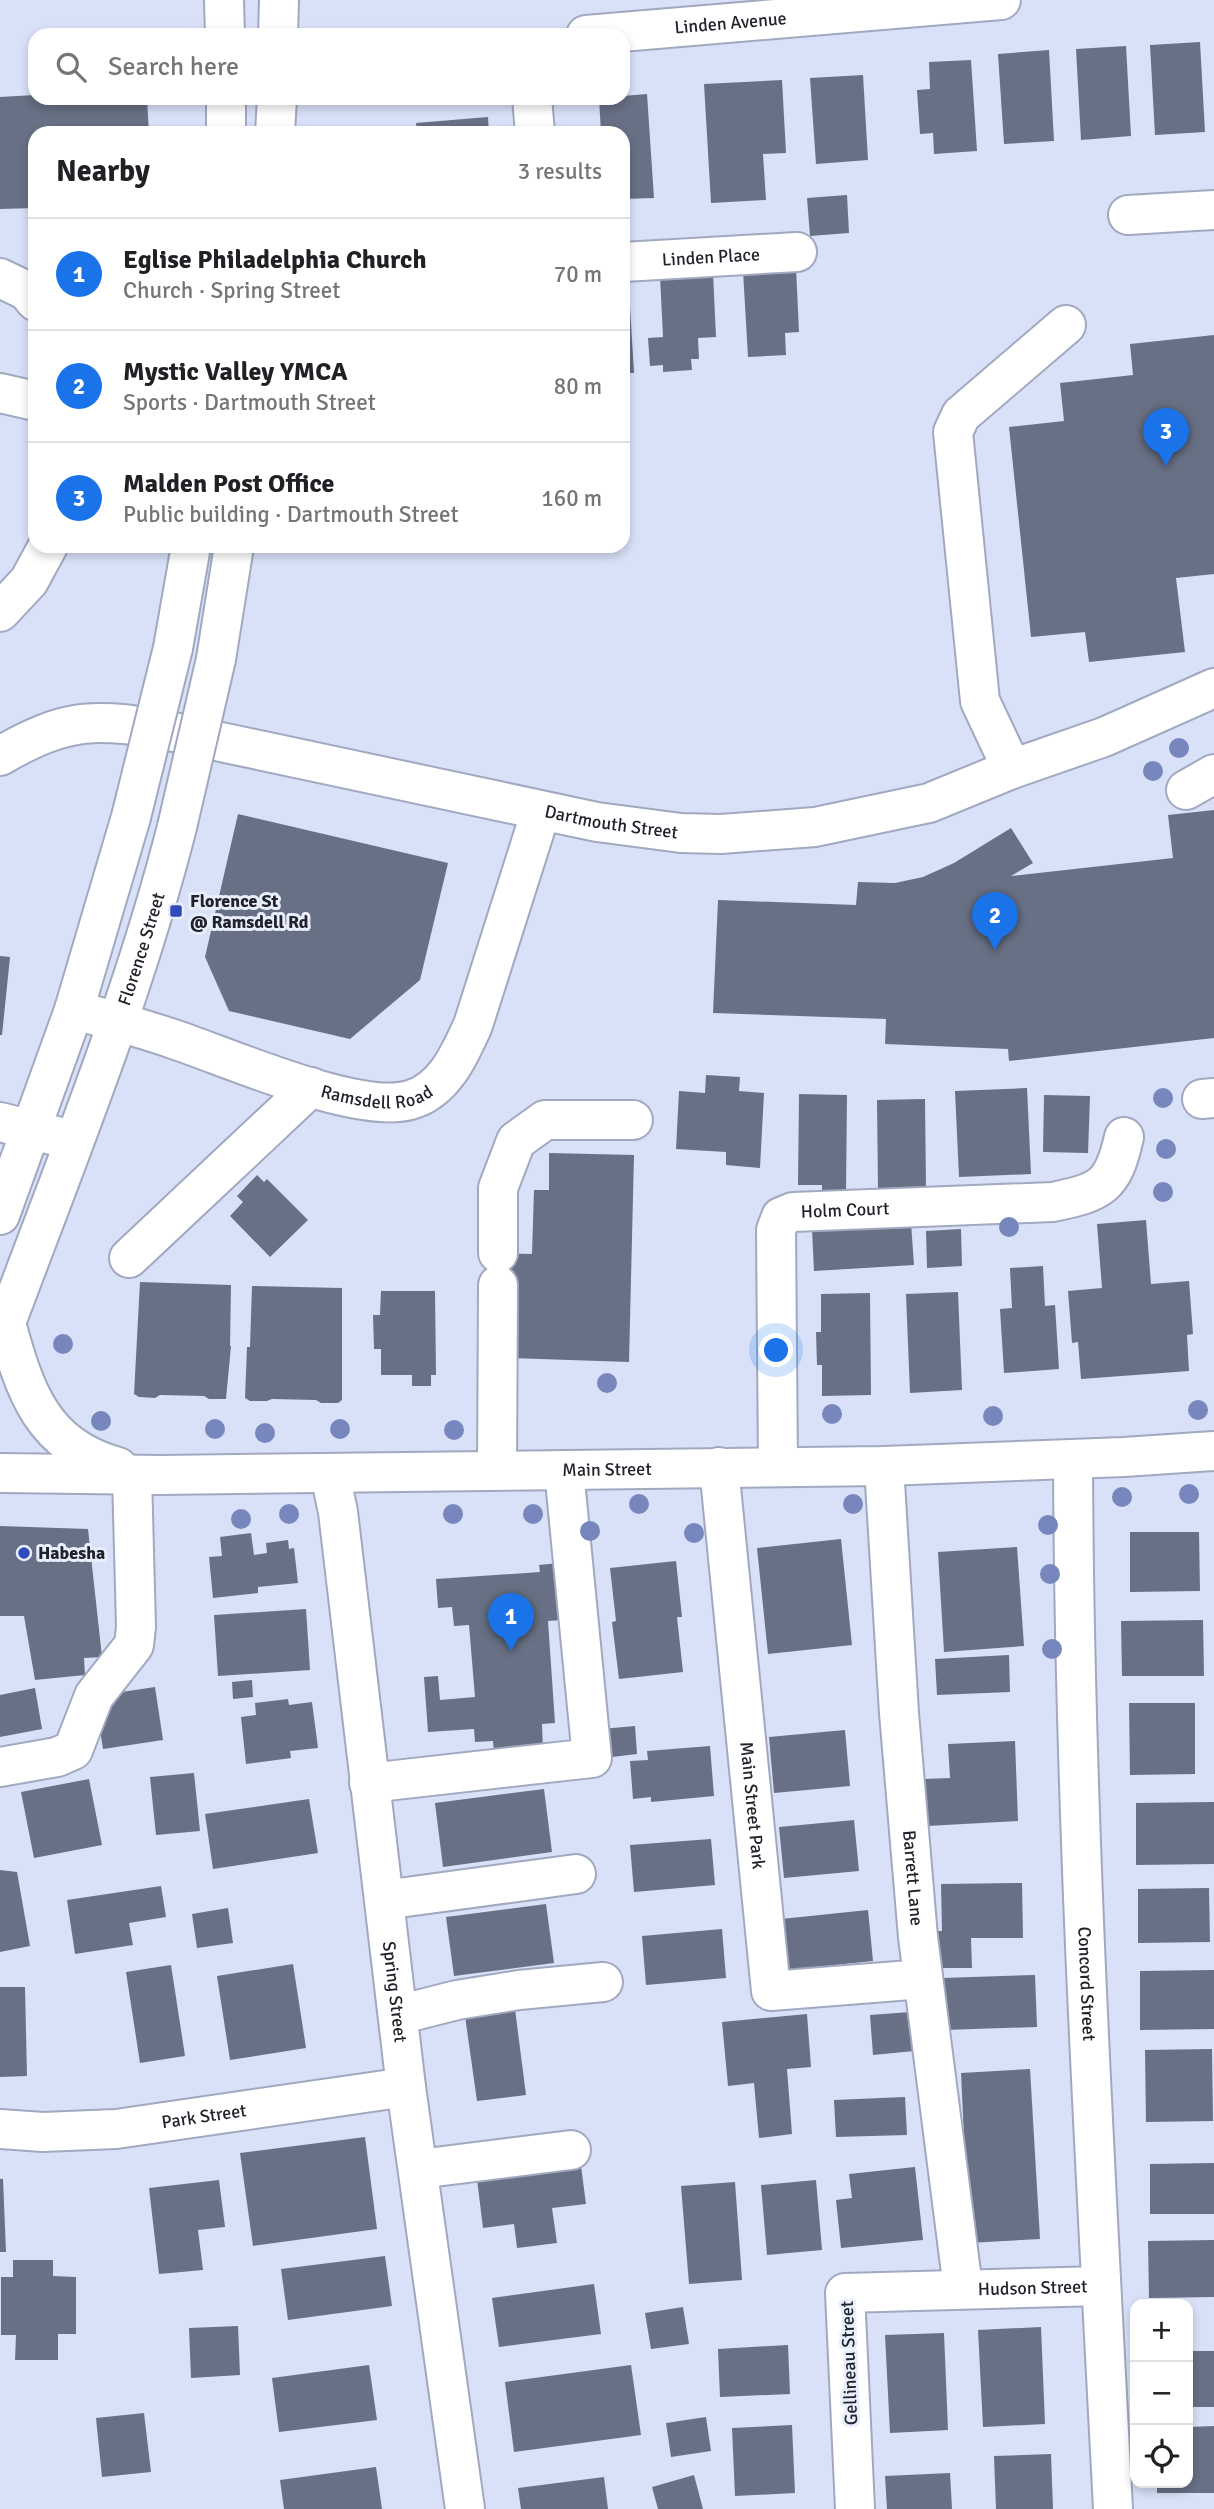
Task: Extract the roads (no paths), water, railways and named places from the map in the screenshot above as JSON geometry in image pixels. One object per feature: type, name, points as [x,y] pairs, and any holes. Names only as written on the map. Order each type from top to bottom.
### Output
[{"type":"street","points":[[224,0],[225,28]]},
{"type":"street","points":[[278,28],[279,0]]},
{"type":"street","name":"Linden Avenue","points":[[630,31],[1001,0]]},
{"type":"street","points":[[226,105],[226,126]]},
{"type":"street","points":[[275,126],[277,105]]},
{"type":"street","points":[[533,105],[534,126]]},
{"type":"street","points":[[1128,215],[1214,210]]},
{"type":"street","name":"Linden Place","points":[[630,262],[797,252]]},
{"type":"street","points":[[0,278],[28,292]]},
{"type":"street","points":[[1012,769],[980,701],[953,432],[961,415],[1066,325]]},
{"type":"street","points":[[0,393],[28,399]]},
{"type":"street","points":[[0,612],[29,581],[44,553]]},
{"type":"street","points":[[0,1215],[16,1125],[74,1010],[131,817],[173,648],[190,553]]},
{"type":"street","name":"Florence Street","points":[[3,1331],[120,1022],[165,876],[216,659],[233,553]]},
{"type":"street","name":"Dartmouth Street","points":[[0,756],[63,727],[79,723],[112,722],[174,732],[597,822],[681,833],[768,832],[815,827],[929,803],[1012,769],[1104,737],[1214,688]]},
{"type":"street","name":"Ramsdell Road","points":[[74,1010],[120,1022],[311,1087],[353,1098],[400,1102],[424,1094],[447,1073],[460,1056],[486,989],[541,811]]},
{"type":"street","points":[[129,1258],[311,1087]]},
{"type":"street","points":[[496,1469],[498,1188],[516,1141],[545,1120],[633,1120]]},
{"type":"street","points":[[16,1125],[75,1141]]},
{"type":"street","name":"Holm Court","points":[[778,1466],[776,1230],[781,1217],[793,1212],[1040,1202],[1078,1197],[1094,1192],[1108,1180],[1119,1161],[1124,1137]]},
{"type":"street","points":[[0,1766],[57,1757],[73,1750],[94,1696],[134,1645],[147,1475],[83,1455],[67,1443],[36,1408],[3,1331]]},
{"type":"street","name":"Main Street","points":[[0,1473],[330,1474],[496,1469],[884,1466],[1214,1451]]},
{"type":"street","name":"Concord Street","points":[[1073,1459],[1079,1740],[1101,2286],[1113,2509]]},
{"type":"street","name":"Barrett Lane","points":[[884,1466],[899,1713],[923,1979],[963,2288]]},
{"type":"street","name":"Main Street Park","points":[[719,1467],[771,1991],[923,1979]]},
{"type":"street","points":[[369,1783],[592,1758],[564,1470]]},
{"type":"street","name":"Spring Street","points":[[330,1474],[338,1512],[406,2087],[465,2509]]},
{"type":"street","points":[[384,1900],[576,1874]]},
{"type":"street","points":[[398,2015],[457,2000],[519,1990],[603,1982]]},
{"type":"street","name":"Park Street","points":[[0,2129],[43,2132],[116,2129],[406,2087]]},
{"type":"street","points":[[419,2169],[571,2150]]},
{"type":"street","name":"Hudson Street","points":[[963,2288],[1101,2286]]},
{"type":"street","name":"Gellineau Street","points":[[855,2509],[845,2293],[963,2288]]},
{"type":"place","name":"Malden Post Office","points":[[1166,466]]},
{"type":"place","name":"Florence St @ Ramsdell Rd","points":[[176,911]]},
{"type":"place","name":"Mystic Valley YMCA","points":[[995,950]]},
{"type":"place","name":"Habesha","points":[[24,1553]]},
{"type":"place","name":"Eglise Philadelphia Church","points":[[511,1651]]}]
